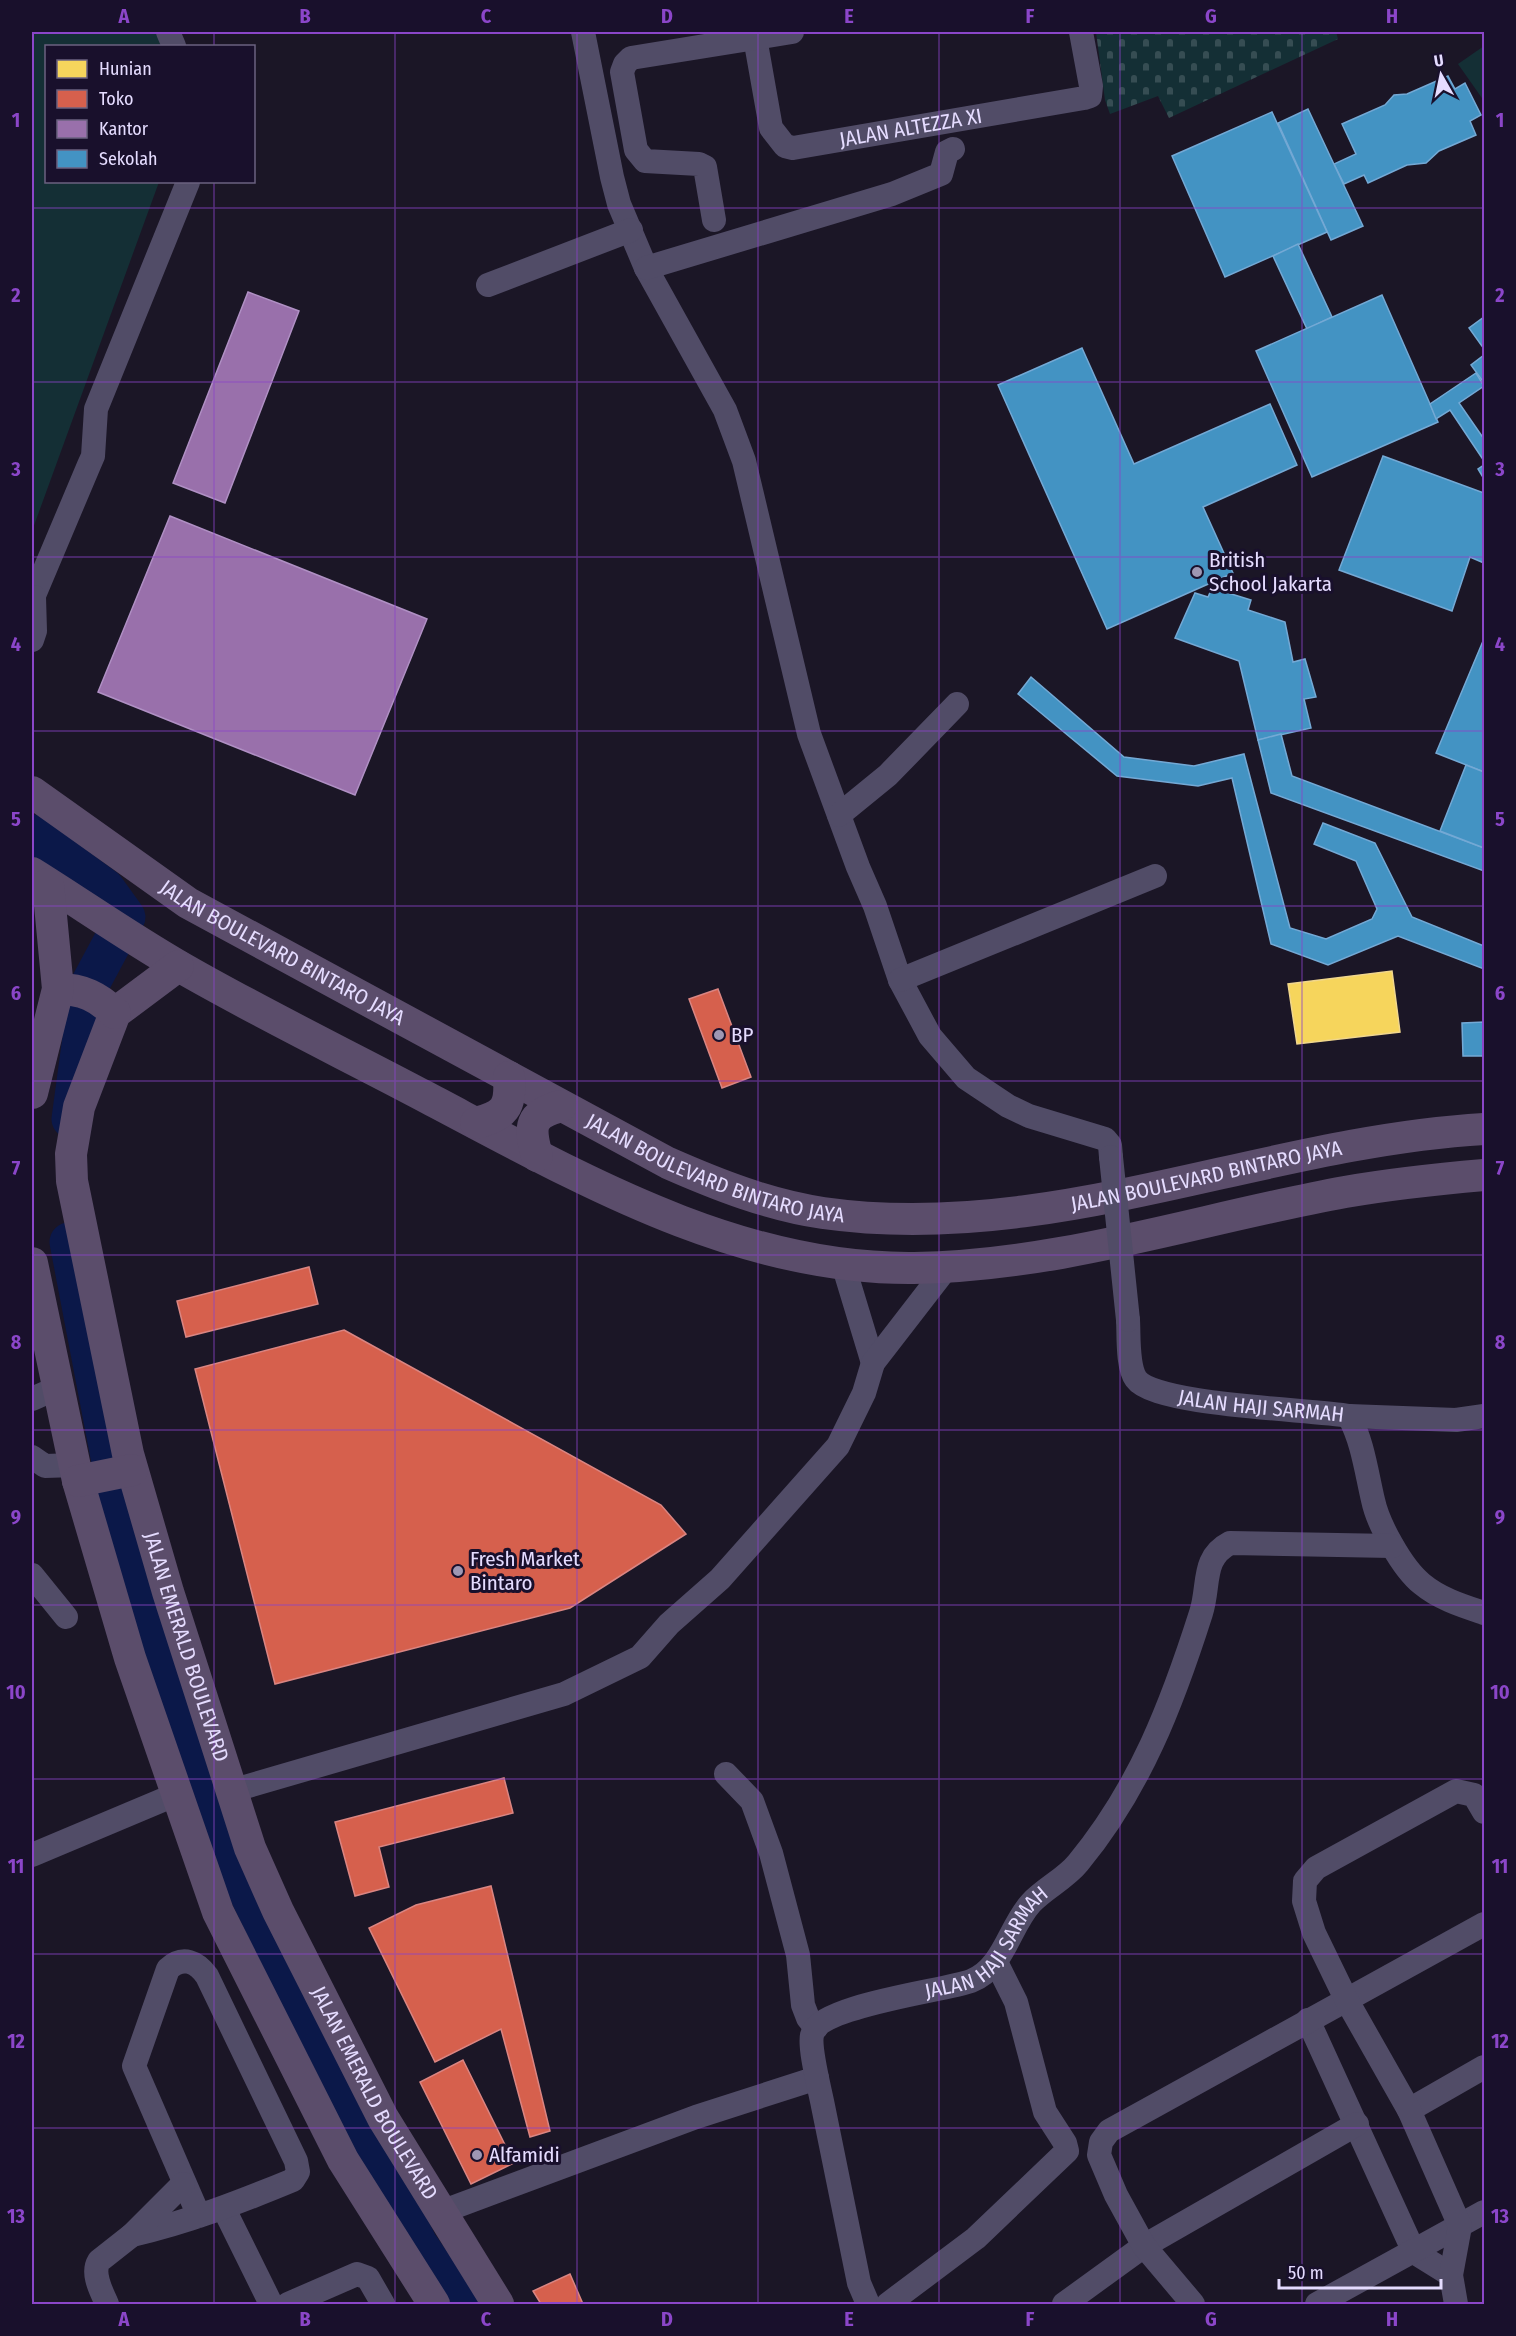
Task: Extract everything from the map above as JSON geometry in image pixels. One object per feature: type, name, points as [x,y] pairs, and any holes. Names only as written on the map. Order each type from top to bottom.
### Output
[{"type":"main road","name":"JALAN BOULEVARD BINTARO JAYA","points":[[32,792],[188,903],[668,1163],[715,1184],[789,1206],[823,1213],[875,1217],[987,1217],[1078,1205],[1376,1142],[1485,1130]]},
{"type":"main road","name":"JALAN BOULEVARD BINTARO JAYA","points":[[40,878],[85,909],[178,966],[537,1156],[713,1234],[794,1257],[843,1264],[912,1268],[948,1266],[1090,1249],[1342,1193],[1413,1181],[1485,1175]]},
{"type":"main road","points":[[32,1093],[64,989],[40,878]]},
{"type":"main road","points":[[64,989],[95,996],[111,1009],[178,966]]},
{"type":"main road","name":"JALAN EMERALD BOULEVARD","points":[[111,1009],[79,1107],[71,1154],[102,1467],[130,1659],[223,1922],[343,2160],[434,2304]]},
{"type":"main road","points":[[476,1123],[494,1118],[504,1110],[510,1097],[509,1077]]},
{"type":"main road","points":[[537,1156],[532,1136],[533,1122],[543,1111],[561,1106]]},
{"type":"main road","name":"JALAN EMERALD BOULEVARD","points":[[32,1263],[45,1393],[102,1467],[168,1592],[249,1848],[278,1911],[383,2118],[498,2304]]},
{"type":"street","points":[[583,32],[612,177],[646,268],[725,410],[744,461],[809,734],[858,867],[875,906],[900,980],[1155,876]]},
{"type":"street","points":[[714,220],[705,167],[699,164],[645,161],[636,150],[622,72],[625,64],[631,58],[755,34],[792,32]]},
{"type":"street","name":"JALAN ALTEZZA XI","points":[[755,34],[771,128],[785,146],[793,148],[1090,96],[1091,86],[1081,32]]},
{"type":"street","points":[[646,268],[892,194],[940,174],[947,152],[953,149]]},
{"type":"street","points":[[32,640],[35,631],[33,599],[93,456],[96,409],[188,183]]},
{"type":"street","points":[[488,285],[630,230]]},
{"type":"street","points":[[839,815],[888,775],[957,704]]},
{"type":"street","name":"JALAN HAJI SARMAH","points":[[900,980],[930,1036],[966,1078],[1008,1106],[1029,1116],[1105,1139],[1110,1145],[1132,1364],[1136,1379],[1145,1386],[1194,1401],[1349,1416],[1363,1448],[1374,1504],[1392,1546],[1420,1583],[1443,1598],[1485,1613]]},
{"type":"street","points":[[843,1264],[873,1363]]},
{"type":"street","points":[[231,1791],[564,1694],[640,1657],[669,1624],[720,1579],[838,1446],[864,1393],[873,1363],[948,1266]]},
{"type":"street","points":[[1349,1416],[1456,1420],[1485,1416]]},
{"type":"street","points":[[32,1457],[45,1466],[102,1467]]},
{"type":"street","name":"JALAN HAJI SARMAH","points":[[816,2028],[861,2006],[972,1980],[996,1962],[1031,1903],[1076,1865],[1134,1785],[1162,1726],[1201,1612],[1209,1564],[1216,1550],[1230,1543],[1392,1546]]},
{"type":"street","points":[[32,1575],[66,1617]]},
{"type":"street","points":[[726,1773],[752,1801],[771,1853],[798,1955],[803,2005],[808,2018],[816,2028],[812,2036],[817,2078],[859,2283],[867,2303],[976,2238],[1067,2151],[1065,2143],[1045,2112],[1016,2002],[996,1962]]},
{"type":"street","points":[[1456,2304],[1451,2275],[1460,2226],[1409,2110],[1346,1999],[1314,1933],[1304,1901],[1305,1881],[1316,1868],[1450,1793],[1463,1790],[1479,1804]]},
{"type":"street","points":[[32,1855],[177,1794]]},
{"type":"street","points":[[1193,2304],[1144,2247],[1116,2195],[1099,2155],[1101,2142],[1109,2131],[1485,1924]]},
{"type":"street","points":[[132,2235],[224,2209],[293,2180],[298,2172],[296,2161],[207,1976],[199,1965],[187,1961],[175,1963],[168,1970],[134,2066],[183,2184],[199,2216]]},
{"type":"street","points":[[1308,2020],[1414,2252],[1451,2275]]},
{"type":"street","points":[[1409,2110],[1485,2067]]},
{"type":"street","points":[[441,2212],[696,2117],[817,2078]]},
{"type":"street","points":[[1064,2304],[1144,2247],[1357,2124]]},
{"type":"street","points":[[107,2304],[97,2280],[96,2266],[99,2261],[132,2235],[183,2184]]},
{"type":"street","points":[[224,2209],[271,2304]]},
{"type":"street","points":[[1317,2304],[1485,2212]]},
{"type":"street","points":[[288,2304],[357,2274],[368,2278],[383,2304]]},
{"type":"green space","points":[[32,32],[171,32],[182,45],[45,45],[45,183],[159,183],[32,531]]},
{"type":"green space","points":[[1096,32],[1336,32],[1338,39],[1169,118],[1158,96],[1110,114],[1105,100]]},
{"type":"green space","points":[[1484,46],[1484,101],[1458,64]]},
{"type":"building: Hunian","points":[[1392,971],[1400,1032],[1297,1044],[1288,984]]},
{"type":"building: Toko","points":[[290,645],[324,658],[307,701],[273,689]]},
{"type":"building: Toko","name":"BP","points":[[718,989],[751,1077],[722,1088],[689,999]]},
{"type":"building: Toko","points":[[309,1267],[318,1304],[186,1337],[177,1301]]},
{"type":"building: Toko","points":[[344,1330],[661,1505],[686,1534],[570,1608],[275,1684],[195,1369]]},
{"type":"building: Toko","points":[[504,1778],[513,1813],[379,1847],[389,1887],[355,1896],[335,1822]]},
{"type":"building: Toko","points":[[491,1886],[550,2131],[530,2137],[501,2029],[435,2062],[369,1928],[416,1905]]},
{"type":"building: Toko","points":[[463,2060],[514,2163],[471,2184],[420,2082]]},
{"type":"building: Toko","points":[[570,2274],[583,2304],[541,2304],[533,2291]]},
{"type":"building: Kantor","points":[[248,292],[299,311],[225,503],[173,483]]},
{"type":"building: Kantor","points":[[170,516],[427,619],[355,795],[98,692]]},
{"type":"building: Sekolah","points":[[1448,76],[1455,89],[1465,83],[1481,115],[1470,121],[1476,135],[1439,151],[1426,163],[1407,165],[1368,183],[1364,175],[1344,184],[1334,164],[1356,154],[1342,124],[1385,105],[1394,95],[1407,94]]},
{"type":"building: Sekolah","points":[[1308,109],[1363,226],[1331,240],[1278,123]]},
{"type":"building: Sekolah","points":[[1272,112],[1327,232],[1225,277],[1172,156]]},
{"type":"building: Sekolah","points":[[1298,244],[1332,317],[1307,329],[1273,256]]},
{"type":"building: Sekolah","points":[[1382,295],[1438,422],[1312,477],[1256,351]]},
{"type":"building: Sekolah","points":[[1484,317],[1484,349],[1469,328]]},
{"type":"building: Sekolah","points":[[1082,348],[1134,464],[1270,404],[1297,465],[1203,507],[1233,573],[1107,629],[998,385]]},
{"type":"building: Sekolah","points":[[1484,355],[1484,383],[1471,365]]},
{"type":"building: Sekolah","points":[[1476,373],[1484,386],[1459,403],[1484,439],[1484,461],[1450,410],[1436,419],[1430,404]]},
{"type":"building: Sekolah","points":[[1383,456],[1484,493],[1484,563],[1470,557],[1452,611],[1339,570]]},
{"type":"building: Sekolah","points":[[1484,465],[1484,479],[1478,469]]},
{"type":"building: Sekolah","points":[[1212,588],[1251,600],[1248,610],[1285,622],[1293,662],[1305,659],[1316,697],[1304,699],[1311,728],[1258,740],[1239,661],[1175,638],[1195,593],[1208,597]]},
{"type":"building: Sekolah","points":[[1484,642],[1484,772],[1436,753]]},
{"type":"building: Sekolah","points":[[1031,677],[1124,757],[1194,766],[1244,754],[1290,928],[1326,939],[1372,919],[1377,909],[1356,861],[1314,844],[1323,823],[1375,843],[1412,917],[1484,946],[1484,969],[1398,936],[1328,965],[1271,944],[1232,778],[1198,786],[1117,776],[1018,694]]},
{"type":"building: Sekolah","points":[[1281,734],[1292,776],[1484,848],[1484,871],[1271,793],[1258,740]]},
{"type":"building: Sekolah","points":[[1466,765],[1484,772],[1484,848],[1440,831]]},
{"type":"building: Sekolah","points":[[1484,1022],[1484,1056],[1463,1056],[1462,1023]]},
{"type":"waterway","points":[[32,834],[105,888],[126,917],[89,986],[71,1119]]},
{"type":"waterway","points":[[69,1242],[125,1535],[216,1826],[418,2244],[460,2304]]},
{"type":"place","name":"British School Jakarta","points":[[1197,572]]},
{"type":"place","name":"BP","points":[[719,1035]]},
{"type":"place","name":"Fresh Market Bintaro","points":[[458,1571]]},
{"type":"place","name":"Alfamidi","points":[[477,2155]]}]
